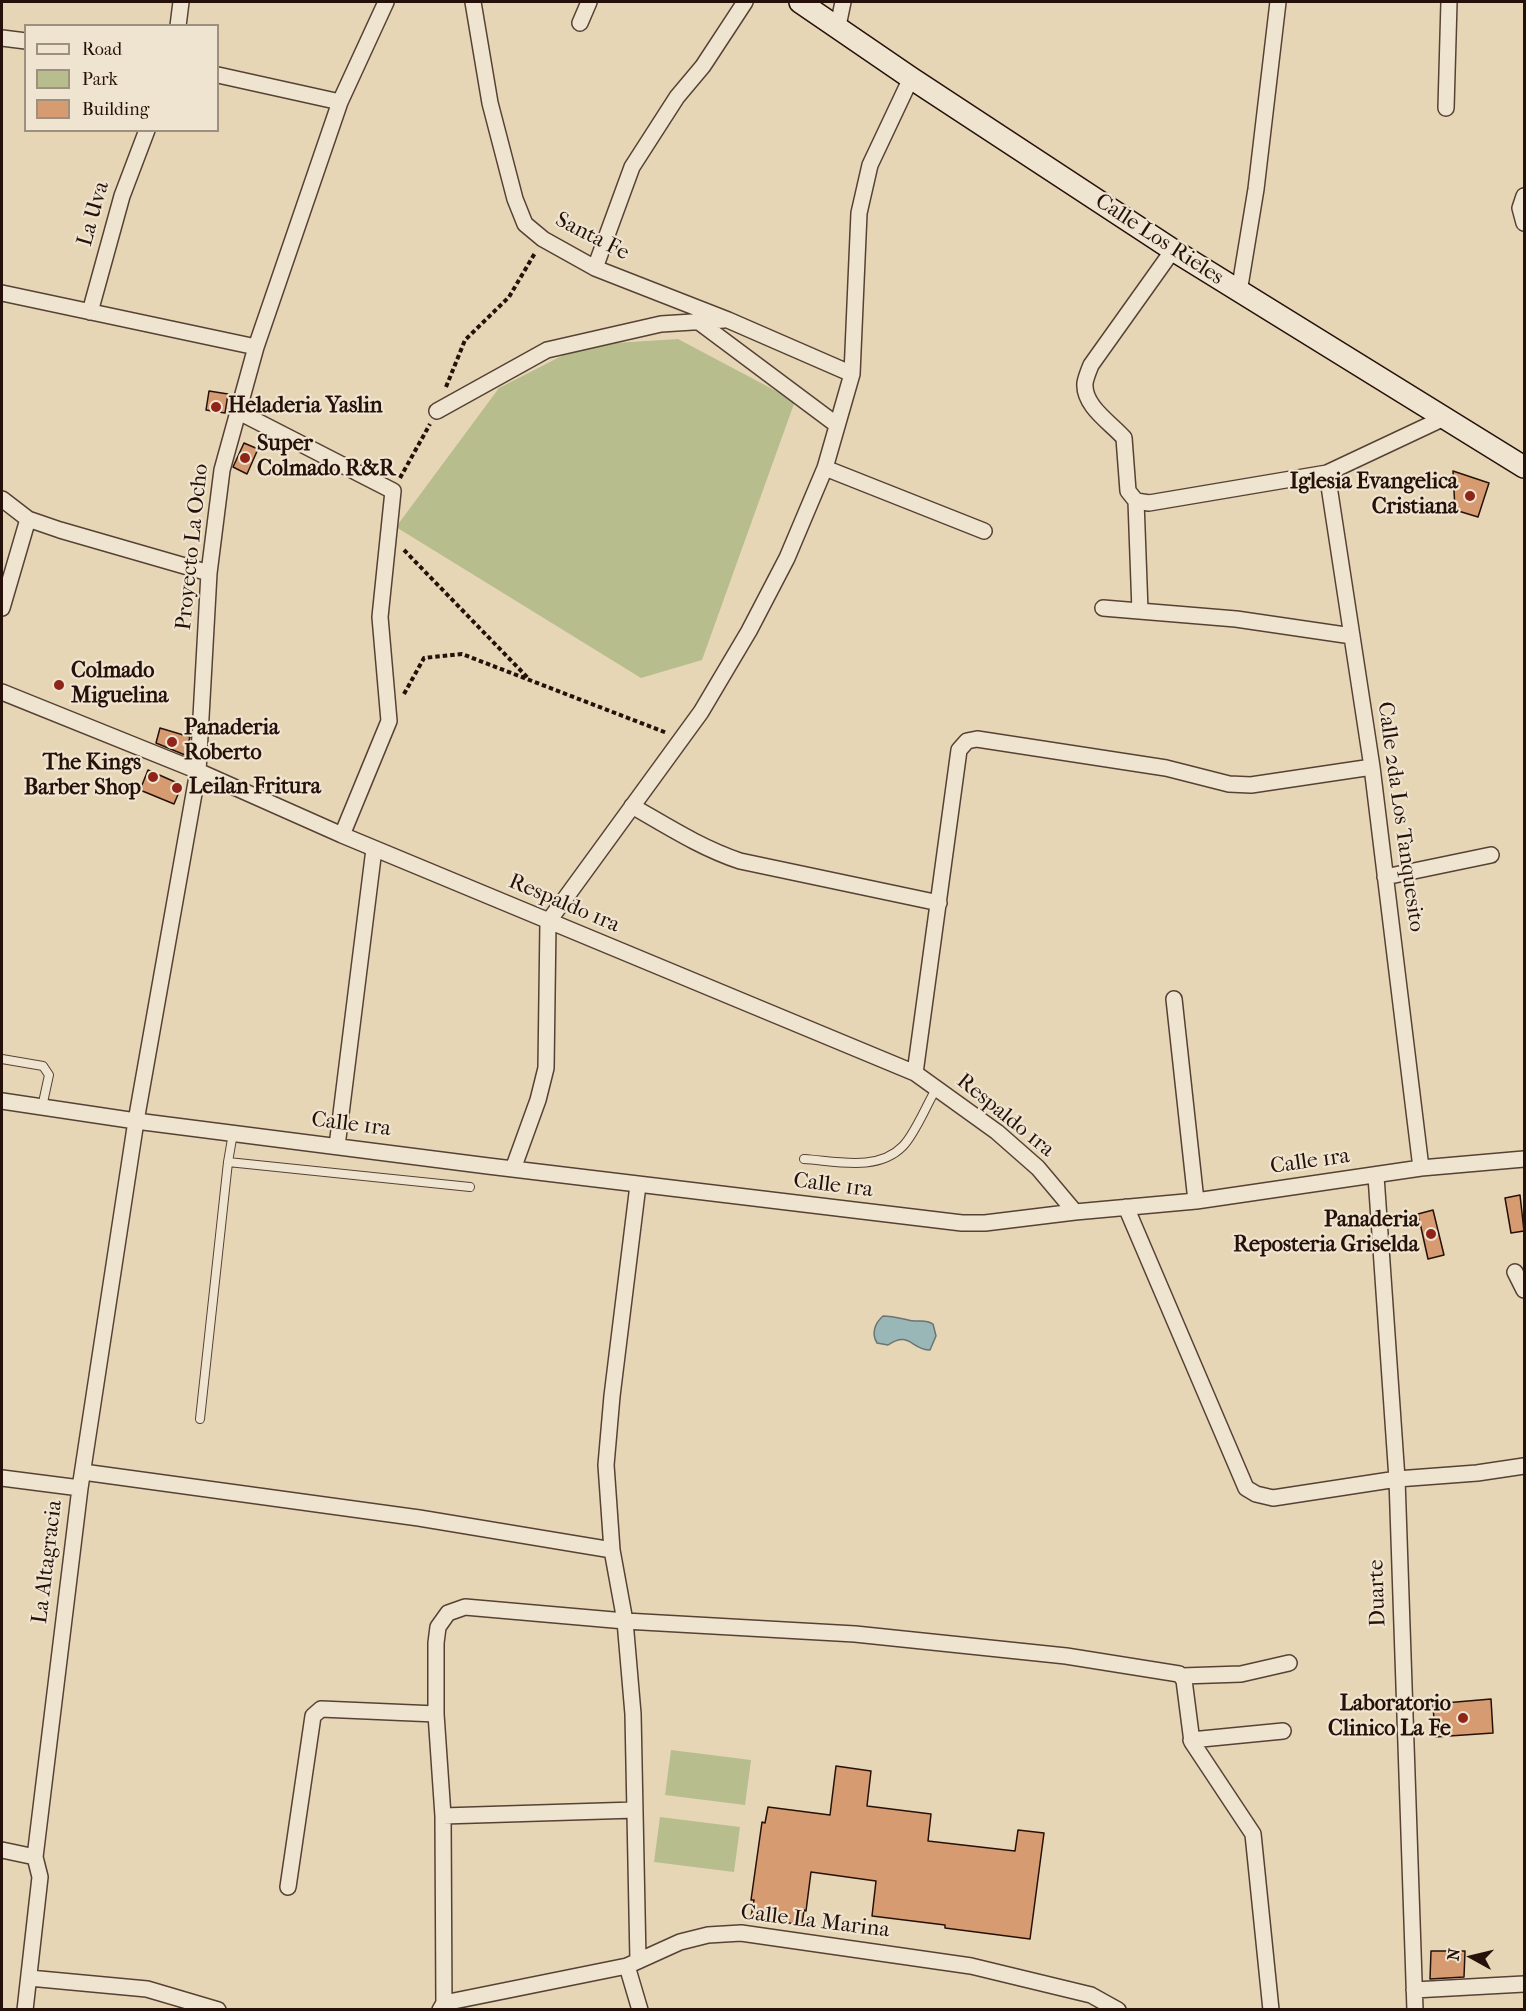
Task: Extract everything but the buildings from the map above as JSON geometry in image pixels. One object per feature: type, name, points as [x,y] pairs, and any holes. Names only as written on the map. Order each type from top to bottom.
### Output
[{"type":"street","points":[[177,24],[181,2]]},
{"type":"street","name":"Proyecto La Ocho","points":[[136,1121],[198,771],[209,573],[222,470],[256,347],[340,102],[386,2]]},
{"type":"street","name":"Santa Fe","points":[[473,2],[490,103],[514,199],[525,224],[543,239],[595,268],[728,320],[852,374]]},
{"type":"street","points":[[580,23],[589,2]]},
{"type":"street","points":[[595,268],[632,167],[677,97],[704,66],[745,2]]},
{"type":"street","name":"Calle Los Rieles","points":[[800,2],[911,78],[1173,250],[1524,467]]},
{"type":"street","points":[[838,27],[843,2]]},
{"type":"street","points":[[1239,292],[1256,189],[1278,2]]},
{"type":"street","points":[[1446,108],[1449,2]]},
{"type":"street","points":[[2,38],[24,41]]},
{"type":"street","points":[[219,75],[340,102]]},
{"type":"street","points":[[513,1169],[538,1100],[546,1068],[548,922],[701,712],[749,631],[787,558],[825,468],[852,374],[859,213],[870,165],[911,78]]},
{"type":"street","name":"La Uva","points":[[90,312],[122,196],[146,132]]},
{"type":"street","points":[[1524,196],[1521,208],[1524,223]]},
{"type":"street","points":[[1140,611],[1136,501],[1128,491],[1124,438],[1092,406],[1086,394],[1085,382],[1091,364],[1173,250]]},
{"type":"street","points":[[2,293],[256,347]]},
{"type":"street","points":[[437,411],[548,350],[661,324],[728,320]]},
{"type":"street","points":[[699,322],[837,425]]},
{"type":"street","points":[[237,411],[393,491],[380,618],[389,721],[342,836]]},
{"type":"street","points":[[1136,501],[1149,503],[1327,473],[1444,418]]},
{"type":"street","points":[[825,468],[984,531]]},
{"type":"street","name":"Calle 2da Los Tanquesito","points":[[1327,473],[1372,767],[1421,1168]]},
{"type":"street","points":[[2,499],[28,519],[60,531],[209,573]]},
{"type":"street","points":[[2,608],[28,519]]},
{"type":"street","points":[[1103,608],[1236,619],[1352,636]]},
{"type":"street","name":"Respaldo 1ra","points":[[2,692],[198,771],[342,836],[915,1073],[997,1132],[1038,1168],[1075,1212]]},
{"type":"street","points":[[915,1073],[959,750],[967,741],[977,739],[1155,766],[1229,784],[1251,785],[1372,767]]},
{"type":"street","points":[[632,806],[685,837],[740,861],[939,903]]},
{"type":"street","points":[[337,1146],[374,849]]},
{"type":"street","points":[[1385,877],[1491,855]]},
{"type":"street","points":[[1174,999],[1196,1201]]},
{"type":"street","name":"Calle 1ra","points":[[2,1101],[136,1121],[638,1185],[962,1223],[985,1223],[1196,1201],[1421,1168],[1524,1159]]},
{"type":"street","name":"La Altagracia","points":[[25,2010],[40,1877],[35,1857],[80,1488],[136,1121]]},
{"type":"street","name":"Duarte","points":[[1376,1176],[1396,1479],[1415,2010]]},
{"type":"street","points":[[638,1185],[612,1396],[606,1465],[612,1551],[625,1622],[633,1714],[635,1810],[633,1963],[640,2010]]},
{"type":"street","points":[[1126,1207],[1246,1488],[1256,1494],[1273,1498],[1396,1479],[1477,1473],[1524,1466]]},
{"type":"street","points":[[1515,1272],[1524,1290]]},
{"type":"street","points":[[83,1472],[419,1518],[612,1551]]},
{"type":"street","points":[[2,1478],[80,1488]]},
{"type":"street","points":[[443,2008],[443,1816],[436,1714],[436,1642],[438,1628],[447,1613],[465,1607],[625,1622],[855,1634],[1066,1656],[1182,1676],[1241,1674],[1289,1663]]},
{"type":"street","points":[[1182,1676],[1191,1740],[1253,1834],[1271,2010]]},
{"type":"street","points":[[288,1887],[312,1716],[321,1709],[436,1714]]},
{"type":"street","points":[[1191,1740],[1283,1731]]},
{"type":"street","points":[[443,1816],[635,1810]]},
{"type":"street","points":[[2,1850],[35,1857]]},
{"type":"street","name":"Calle La Marina","points":[[443,2008],[633,1963],[680,1942],[708,1935],[741,1933],[971,1966],[1090,1995],[1118,2010]]},
{"type":"street","points":[[29,1978],[147,1989],[200,2007],[218,2010]]},
{"type":"street","points":[[1414,1990],[1524,1984]]},
{"type":"lane","points":[[2,1059],[43,1066],[49,1075],[42,1107]]},
{"type":"lane","points":[[804,1159],[867,1163],[883,1159],[905,1144],[936,1089]]},
{"type":"lane","points":[[200,1419],[233,1133]]},
{"type":"lane","points":[[228,1162],[470,1187]]},
{"type":"path","points":[[393,491],[437,411],[465,340],[509,297],[543,239]]},
{"type":"path","points":[[389,534],[531,680]]},
{"type":"path","points":[[389,721],[424,658],[462,654],[682,738]]},
{"type":"green space","points":[[678,339],[795,401],[702,660],[641,678],[396,527],[499,388],[583,345]]},
{"type":"green space","points":[[671,1750],[751,1760],[745,1805],[665,1795]]},
{"type":"green space","points":[[660,1817],[740,1827],[734,1872],[654,1862]]},
{"type":"water","points":[[883,1316],[911,1321],[927,1321],[933,1324],[936,1336],[930,1350],[901,1339],[888,1345],[877,1343],[874,1336],[875,1328]]},
{"type":"place","name":"Heladeria Yaslin","points":[[216,407]]},
{"type":"place","name":"Super Colmado R&R","points":[[245,458]]},
{"type":"place","name":"Iglesia Evangelica Cristiana","points":[[1470,496]]},
{"type":"place","name":"Colmado Miguelina","points":[[59,685]]},
{"type":"place","name":"Panaderia Roberto","points":[[172,742]]},
{"type":"place","name":"The Kings Barber Shop","points":[[153,777]]},
{"type":"place","name":"Leilan Fritura","points":[[177,788]]},
{"type":"place","name":"Panaderia Reposteria Griselda","points":[[1431,1234]]},
{"type":"place","name":"Laboratorio Clinico La Fe","points":[[1463,1718]]}]
